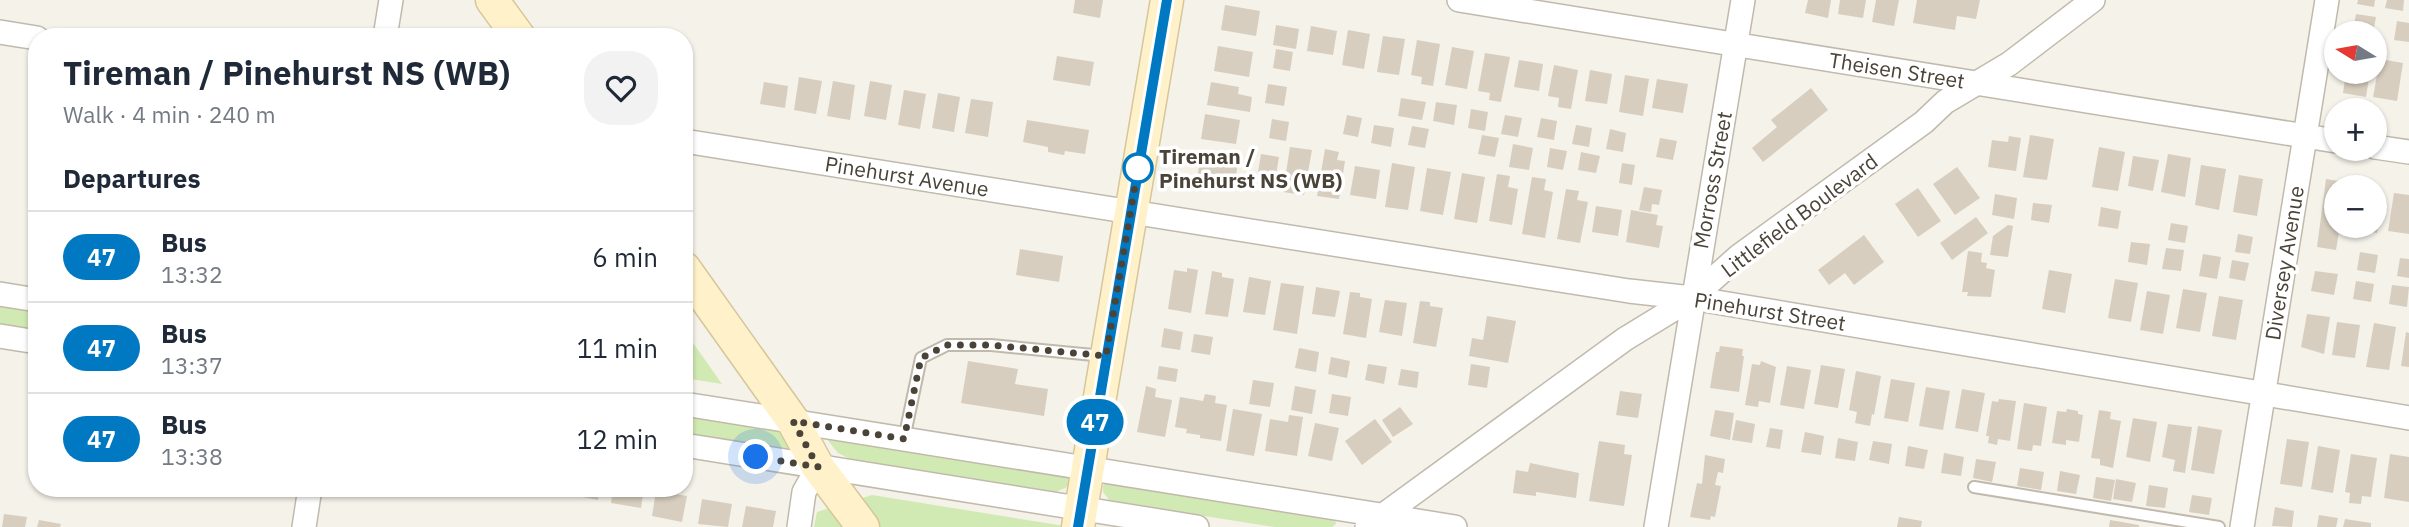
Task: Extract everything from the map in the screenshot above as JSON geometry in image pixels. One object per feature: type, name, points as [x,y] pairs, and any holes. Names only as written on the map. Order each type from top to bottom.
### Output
[{"type":"street","points":[[386,28],[391,0]]},
{"type":"street","points":[[492,0],[512,28]]},
{"type":"street","points":[[1079,518],[1167,0]]},
{"type":"street","name":"Theisen Street","points":[[1459,0],[2324,139]]},
{"type":"street","name":"Morross Street","points":[[1656,527],[1743,0]]},
{"type":"street","name":"Littlefield Boulevard","points":[[1375,521],[1622,341],[1692,298],[1739,256],[1924,122],[1945,102],[2009,64],[2093,0]]},
{"type":"street","name":"Diversey Avenue","points":[[2242,527],[2327,0]]},
{"type":"street","points":[[0,33],[28,37]]},
{"type":"street","name":"Pinehurst Avenue","points":[[693,142],[1130,211]]},
{"type":"street","points":[[2387,149],[2409,152]]},
{"type":"street","name":"Pinehurst Street","points":[[1130,211],[1616,289],[1692,298],[2409,418]]},
{"type":"street","points":[[693,281],[793,421],[818,467],[863,527]]},
{"type":"street","points":[[0,294],[28,299]]},
{"type":"street","points":[[0,336],[28,341]]},
{"type":"street","points":[[693,405],[1088,468],[1375,521],[1454,527]]},
{"type":"street","points":[[693,446],[818,467],[1079,518],[1197,527]]},
{"type":"street","points":[[799,527],[804,492],[818,467]]},
{"type":"street","points":[[304,527],[309,497]]},
{"type":"lane","points":[[904,439],[921,358],[947,345],[991,345],[1106,356]]},
{"type":"lane","points":[[1975,487],[2219,527]]},
{"type":"green space","points":[[0,303],[28,308],[28,329],[0,324]]},
{"type":"green space","points":[[693,343],[722,384],[693,379]]},
{"type":"green space","points":[[693,413],[766,425],[783,432],[793,450],[693,434]]},
{"type":"green space","points":[[825,437],[1063,472],[1069,479],[1067,487],[1056,492],[852,460],[838,453]]},
{"type":"green space","points":[[1107,482],[1335,518],[1336,524],[1332,527],[1274,527],[1110,501],[1103,492],[1103,486]]},
{"type":"green space","points":[[872,495],[1071,527],[814,527],[817,512]]},
{"type":"building","points":[[1075,0],[1103,0],[1100,18],[1073,13]]},
{"type":"building","points":[[1808,0],[1831,0],[1828,18],[1805,13]]},
{"type":"building","points":[[1840,0],[1866,0],[1863,18],[1838,14]]},
{"type":"building","points":[[1876,0],[1899,0],[1894,26],[1872,22]]},
{"type":"building","points":[[1917,0],[1980,0],[1976,19],[1957,16],[1955,30],[1913,23]]},
{"type":"building","points":[[2358,0],[2375,0],[2374,7],[2357,4]]},
{"type":"building","points":[[2387,0],[2404,0],[2403,11],[2385,8]]},
{"type":"building","points":[[1225,5],[1260,11],[1256,36],[1221,30]]},
{"type":"building","points":[[2356,14],[2376,17],[2375,21],[2355,21]]},
{"type":"building","points":[[2397,21],[2409,23],[2409,42],[2394,40]]},
{"type":"building","points":[[1276,25],[1299,29],[1296,49],[1273,45]]},
{"type":"building","points":[[1311,26],[1337,31],[1333,55],[1307,51]]},
{"type":"building","points":[[1348,30],[1370,34],[1364,69],[1342,65]]},
{"type":"building","points":[[1383,36],[1405,39],[1399,75],[1377,72]]},
{"type":"building","points":[[1417,40],[1440,44],[1433,86],[1421,84],[1422,77],[1411,75]]},
{"type":"building","points":[[1218,46],[1253,52],[1249,77],[1214,71]]},
{"type":"building","points":[[1452,47],[1474,51],[1467,89],[1445,85]]},
{"type":"building","points":[[1276,49],[1293,52],[1290,71],[1273,68]]},
{"type":"building","points":[[1485,53],[1510,57],[1501,102],[1489,100],[1490,93],[1478,91]]},
{"type":"building","points":[[1057,56],[1094,62],[1090,86],[1053,80]]},
{"type":"building","points":[[1519,60],[1543,64],[1539,91],[1514,87]]},
{"type":"building","points":[[2387,60],[2403,63],[2397,101],[2373,97],[2375,84],[2387,84]]},
{"type":"building","points":[[1554,65],[1578,70],[1571,109],[1558,107],[1559,98],[1548,96]]},
{"type":"building","points":[[1590,70],[1612,74],[1607,104],[1585,101]]},
{"type":"building","points":[[1625,75],[1649,79],[1643,116],[1619,112]]},
{"type":"building","points":[[799,77],[822,81],[816,114],[794,110]]},
{"type":"building","points":[[1657,79],[1688,84],[1683,113],[1652,108]]},
{"type":"building","points":[[833,81],[855,85],[850,120],[827,116]]},
{"type":"building","points":[[870,81],[892,85],[886,120],[864,116]]},
{"type":"building","points":[[764,82],[788,86],[785,108],[760,104]]},
{"type":"building","points":[[1211,82],[1239,87],[1238,94],[1252,97],[1250,112],[1207,105]]},
{"type":"building","points":[[1268,84],[1287,87],[1284,106],[1265,103]]},
{"type":"building","points":[[2344,84],[2368,84],[2366,97],[2343,93]]},
{"type":"building","points":[[1811,88],[1828,110],[1763,162],[1752,148],[1777,127],[1771,120]]},
{"type":"building","points":[[904,90],[926,94],[920,129],[898,125]]},
{"type":"building","points":[[938,93],[960,97],[954,132],[932,128]]},
{"type":"building","points":[[1401,98],[1426,102],[1422,120],[1398,116]]},
{"type":"building","points":[[971,99],[993,102],[988,137],[965,133]]},
{"type":"building","points":[[1436,102],[1457,105],[1454,125],[1433,121]]},
{"type":"building","points":[[1471,109],[1488,112],[1485,131],[1468,128]]},
{"type":"building","points":[[1205,114],[1240,120],[1236,144],[1201,139]]},
{"type":"building","points":[[1347,115],[1362,118],[1358,137],[1343,134]]},
{"type":"building","points":[[1505,115],[1522,118],[1518,137],[1501,134]]},
{"type":"building","points":[[1541,118],[1557,121],[1554,140],[1537,137]]},
{"type":"building","points":[[1272,119],[1289,122],[1286,141],[1269,138]]},
{"type":"building","points":[[1027,120],[1089,130],[1085,154],[1065,151],[1064,155],[1048,152],[1048,147],[1023,142]]},
{"type":"building","points":[[1374,125],[1394,128],[1391,147],[1371,143]]},
{"type":"building","points":[[1576,125],[1592,128],[1589,147],[1572,144]]},
{"type":"building","points":[[1412,126],[1429,129],[1425,148],[1408,145]]},
{"type":"building","points":[[1610,129],[1626,133],[1623,152],[1606,149]]},
{"type":"building","points":[[1482,135],[1499,138],[1495,157],[1478,154]]},
{"type":"building","points":[[2030,135],[2054,139],[2047,180],[2023,177]]},
{"type":"building","points":[[2009,136],[2021,138],[2016,171],[1988,167],[1992,140],[2008,142]]},
{"type":"building","points":[[1660,138],[1677,141],[1673,160],[1656,157]]},
{"type":"building","points":[[1513,144],[1533,148],[1529,170],[1509,167]]},
{"type":"building","points":[[1290,147],[1312,150],[1304,195],[1283,192]]},
{"type":"building","points":[[2099,147],[2125,152],[2118,191],[2092,187]]},
{"type":"building","points":[[1550,148],[1567,151],[1563,170],[1547,167]]},
{"type":"building","points":[[1325,149],[1339,152],[1337,160],[1345,161],[1339,199],[1317,196]]},
{"type":"building","points":[[1581,152],[1600,156],[1596,173],[1578,170]]},
{"type":"building","points":[[1261,154],[1279,157],[1276,175],[1258,172]]},
{"type":"building","points":[[2168,154],[2191,158],[2185,197],[2161,192]]},
{"type":"building","points":[[1201,155],[1238,161],[1235,184],[1197,178]]},
{"type":"building","points":[[2133,156],[2159,160],[2153,191],[2128,186]]},
{"type":"building","points":[[1392,163],[1415,167],[1408,210],[1385,207]]},
{"type":"building","points":[[1622,163],[1635,165],[1632,185],[1619,183]]},
{"type":"building","points":[[2201,165],[2226,169],[2219,210],[2195,205]]},
{"type":"building","points":[[1355,166],[1380,170],[1376,199],[1350,195]]},
{"type":"building","points":[[1957,167],[1980,198],[1955,215],[1933,184]]},
{"type":"building","points":[[1427,168],[1451,172],[1443,215],[1420,211]]},
{"type":"building","points":[[1462,173],[1485,177],[1477,223],[1454,219]]},
{"type":"building","points":[[1497,174],[1510,176],[1508,187],[1518,189],[1512,225],[1489,221]]},
{"type":"building","points":[[2239,175],[2263,179],[2257,216],[2233,212]]},
{"type":"building","points":[[1532,177],[1546,179],[1544,190],[1553,192],[1545,238],[1522,234]]},
{"type":"building","points":[[1644,187],[1662,190],[1659,205],[1652,204],[1651,212],[1639,210]]},
{"type":"building","points":[[1918,188],[1941,221],[1918,237],[1895,204]]},
{"type":"building","points":[[1566,189],[1579,191],[1577,200],[1588,202],[1580,243],[1557,239]]},
{"type":"building","points":[[2394,193],[2409,195],[2409,234],[2388,231]]},
{"type":"building","points":[[1995,194],[2017,198],[2014,219],[1992,215]]},
{"type":"building","points":[[2324,194],[2324,238],[2338,238],[2336,250],[2317,247]]},
{"type":"building","points":[[2033,203],[2052,205],[2049,223],[2031,220]]},
{"type":"building","points":[[1596,206],[1622,210],[1618,236],[1592,232]]},
{"type":"building","points":[[2101,207],[2121,211],[2118,229],[2098,226]]},
{"type":"building","points":[[1631,210],[1658,215],[1656,225],[1663,226],[1659,248],[1626,242]]},
{"type":"building","points":[[1976,217],[1988,233],[1952,260],[1940,243]]},
{"type":"building","points":[[2171,223],[2188,226],[2185,243],[2168,240]]},
{"type":"building","points":[[2008,225],[2013,226],[2008,257],[1990,255],[1993,236]]},
{"type":"building","points":[[2238,234],[2253,237],[2250,254],[2235,252]]},
{"type":"building","points":[[1864,235],[1884,262],[1854,285],[1845,273],[1829,285],[1818,270]]},
{"type":"building","points":[[2131,242],[2150,244],[2147,265],[2128,262]]},
{"type":"building","points":[[2166,248],[2184,250],[2181,271],[2162,269]]},
{"type":"building","points":[[1020,249],[1063,256],[1059,282],[1016,275]]},
{"type":"building","points":[[1968,251],[1982,253],[1981,262],[1987,263],[1986,268],[1995,270],[1991,297],[1967,296],[1968,292],[1962,292]]},
{"type":"building","points":[[2360,252],[2378,255],[2375,273],[2357,270]]},
{"type":"building","points":[[2203,254],[2221,257],[2217,279],[2199,276]]},
{"type":"building","points":[[2400,258],[2409,259],[2409,278],[2397,276]]},
{"type":"building","points":[[2232,260],[2249,263],[2245,281],[2229,278]]},
{"type":"building","points":[[1187,268],[1198,270],[1191,313],[1168,309],[1174,270],[1187,272]]},
{"type":"building","points":[[2049,270],[2072,274],[2065,313],[2042,309]]},
{"type":"building","points":[[1212,271],[1222,273],[1222,277],[1234,279],[1228,317],[1205,314]]},
{"type":"building","points":[[2315,271],[2338,274],[2334,295],[2311,291]]},
{"type":"building","points":[[1249,277],[1271,281],[1265,315],[1243,312]]},
{"type":"building","points":[[2115,279],[2138,283],[2131,322],[2108,318]]},
{"type":"building","points":[[2356,281],[2374,284],[2371,302],[2353,299]]},
{"type":"building","points":[[1281,283],[1304,286],[1297,334],[1273,330]]},
{"type":"building","points":[[2392,285],[2409,287],[2407,307],[2389,304]]},
{"type":"building","points":[[1316,287],[1340,291],[1335,317],[1312,314]]},
{"type":"building","points":[[2183,289],[2207,293],[2200,332],[2176,328]]},
{"type":"building","points":[[2147,291],[2170,295],[2163,334],[2140,330]]},
{"type":"building","points":[[1350,292],[1372,299],[1366,338],[1343,334]]},
{"type":"building","points":[[2219,296],[2243,300],[2236,340],[2212,336]]},
{"type":"building","points":[[1385,300],[1407,303],[1402,336],[1379,332]]},
{"type":"building","points":[[1420,301],[1443,308],[1436,347],[1413,343]]},
{"type":"building","points":[[2307,314],[2330,317],[2324,354],[2301,347]]},
{"type":"building","points":[[1487,316],[1516,321],[1508,363],[1469,356],[1472,338],[1483,340]]},
{"type":"building","points":[[2337,322],[2360,325],[2355,358],[2332,355]]},
{"type":"building","points":[[2374,323],[2396,327],[2389,370],[2366,367]]},
{"type":"building","points":[[1164,328],[1183,332],[1180,350],[1161,347]]},
{"type":"building","points":[[2406,332],[2409,333],[2409,367],[2401,366]]},
{"type":"building","points":[[1194,334],[1213,337],[1210,355],[1191,352]]},
{"type":"building","points":[[1720,346],[1743,349],[1739,392],[1710,388],[1716,352],[1719,352]]},
{"type":"building","points":[[1299,348],[1319,352],[1316,372],[1295,368]]},
{"type":"building","points":[[1331,357],[1350,361],[1347,378],[1328,374]]},
{"type":"building","points":[[968,361],[1018,369],[1015,384],[1048,389],[1044,416],[961,403]]},
{"type":"building","points":[[1761,361],[1776,367],[1770,403],[1759,401],[1758,407],[1745,405],[1752,364],[1760,365]]},
{"type":"building","points":[[1368,364],[1387,367],[1384,384],[1365,380]]},
{"type":"building","points":[[1471,364],[1490,367],[1487,388],[1468,385]]},
{"type":"building","points":[[1821,365],[1845,369],[1838,408],[1814,404]]},
{"type":"building","points":[[1159,366],[1178,369],[1176,382],[1157,379]]},
{"type":"building","points":[[1787,366],[1811,370],[1804,409],[1780,405]]},
{"type":"building","points":[[1401,369],[1419,372],[1417,388],[1398,385]]},
{"type":"building","points":[[1856,371],[1881,376],[1870,426],[1855,423],[1857,412],[1849,410]]},
{"type":"building","points":[[1891,379],[1915,383],[1908,422],[1884,418]]},
{"type":"building","points":[[1253,380],[1274,383],[1270,407],[1249,404]]},
{"type":"building","points":[[1146,386],[1156,389],[1155,397],[1172,400],[1165,437],[1137,432]]},
{"type":"building","points":[[1295,386],[1316,390],[1312,414],[1291,410]]},
{"type":"building","points":[[1926,387],[1950,391],[1943,430],[1919,426]]},
{"type":"building","points":[[1962,389],[1985,393],[1978,432],[1955,428]]},
{"type":"building","points":[[1620,391],[1642,394],[1638,418],[1616,415]]},
{"type":"building","points":[[1205,394],[1216,396],[1215,403],[1227,405],[1221,441],[1200,438],[1200,435],[1186,433],[1187,429],[1175,427],[1180,397],[1203,401]]},
{"type":"building","points":[[1332,394],[1351,397],[1348,416],[1329,413]]},
{"type":"building","points":[[1999,399],[2016,401],[2010,441],[1998,439],[1997,445],[1988,443],[1989,436],[1986,436],[1992,401],[1998,402]]},
{"type":"building","points":[[2024,403],[2047,407],[2041,446],[2033,445],[2032,451],[2017,449]]},
{"type":"building","points":[[1400,407],[1413,424],[1393,437],[1382,420]]},
{"type":"building","points":[[1233,409],[1262,414],[1254,456],[1226,451]]},
{"type":"building","points":[[2067,409],[2083,415],[2079,442],[2066,440],[2066,445],[2052,443],[2057,411],[2066,412]]},
{"type":"building","points":[[1715,410],[1734,413],[1730,440],[1710,436]]},
{"type":"building","points":[[2099,410],[2111,412],[2110,419],[2121,421],[2113,468],[2100,465],[2100,459],[2091,458]]},
{"type":"building","points":[[1289,415],[1303,417],[1297,456],[1265,451],[1270,419],[1288,422]]},
{"type":"building","points":[[2133,418],[2157,422],[2150,462],[2126,457]]},
{"type":"building","points":[[1375,419],[1392,442],[1362,465],[1345,441]]},
{"type":"building","points":[[1736,420],[1755,424],[1752,443],[1732,440]]},
{"type":"building","points":[[1315,423],[1339,428],[1332,461],[1308,456]]},
{"type":"building","points":[[2168,424],[2192,427],[2185,473],[2173,471],[2175,460],[2162,457]]},
{"type":"building","points":[[2198,426],[2222,430],[2214,474],[2191,470]]},
{"type":"building","points":[[1770,428],[1783,430],[1780,449],[1766,447]]},
{"type":"building","points":[[1805,432],[1824,436],[1821,455],[1801,452]]},
{"type":"building","points":[[1838,438],[1858,442],[1855,461],[1835,458]]},
{"type":"building","points":[[2287,439],[2309,442],[2302,487],[2280,484]]},
{"type":"building","points":[[1599,441],[1625,445],[1624,454],[1632,455],[1624,506],[1589,501]]},
{"type":"building","points":[[1873,441],[1892,444],[1889,464],[1869,460]]},
{"type":"building","points":[[1908,446],[1928,450],[1924,469],[1905,466]]},
{"type":"building","points":[[2318,446],[2340,450],[2333,493],[2311,489]]},
{"type":"building","points":[[1944,453],[1964,457],[1961,476],[1941,473]]},
{"type":"building","points":[[2351,454],[2377,458],[2371,497],[2362,496],[2361,504],[2349,503],[2350,493],[2345,492]]},
{"type":"building","points":[[2390,454],[2409,457],[2409,502],[2384,498]]},
{"type":"building","points":[[1705,455],[1725,459],[1723,473],[1718,472],[1715,485],[1721,486],[1715,517],[1711,516],[1710,520],[1690,517],[1697,483],[1702,484]]},
{"type":"building","points":[[1976,459],[1996,462],[1992,482],[1973,478]]},
{"type":"building","points":[[1530,463],[1579,473],[1576,498],[1536,492],[1536,496],[1513,493],[1516,470],[1528,472]]},
{"type":"building","points":[[2020,468],[2044,472],[2041,490],[2017,486]]},
{"type":"building","points":[[2060,471],[2080,475],[2076,494],[2057,491]]},
{"type":"building","points":[[2096,477],[2115,480],[2111,501],[2093,498]]},
{"type":"building","points":[[2116,479],[2136,483],[2132,502],[2113,499]]},
{"type":"building","points":[[2149,485],[2168,488],[2165,508],[2146,506]]},
{"type":"building","points":[[2192,495],[2212,498],[2209,515],[2189,512]]},
{"type":"building","points":[[612,497],[643,497],[641,508],[611,503]]},
{"type":"building","points":[[655,497],[687,497],[682,522],[652,516]]},
{"type":"building","points":[[702,499],[732,504],[728,527],[698,524]]},
{"type":"building","points":[[746,506],[776,511],[773,527],[742,527]]},
{"type":"building","points":[[2275,507],[2294,511],[2292,527],[2272,526]]},
{"type":"building","points":[[4,514],[27,517],[25,527],[2,527]]},
{"type":"building","points":[[2319,515],[2338,518],[2336,527],[2317,527]]},
{"type":"building","points":[[1899,517],[1922,521],[1921,527],[1897,527]]},
{"type":"building","points":[[2345,519],[2371,523],[2371,527],[2343,527]]},
{"type":"building","points":[[39,520],[61,524],[60,527],[37,527]]},
{"type":"building","points":[[2110,520],[2139,525],[2139,527],[2109,527]]},
{"type":"bus line","name":"47","points":[[1078,527],[1167,0]]},
{"type":"place","name":"Tireman / Pinehurst NS (WB)","points":[[1138,168]]},
{"type":"route","points":[[756,457],[818,467],[793,421],[904,439],[921,358],[947,345],[991,345],[1106,356],[1138,168]]}]
